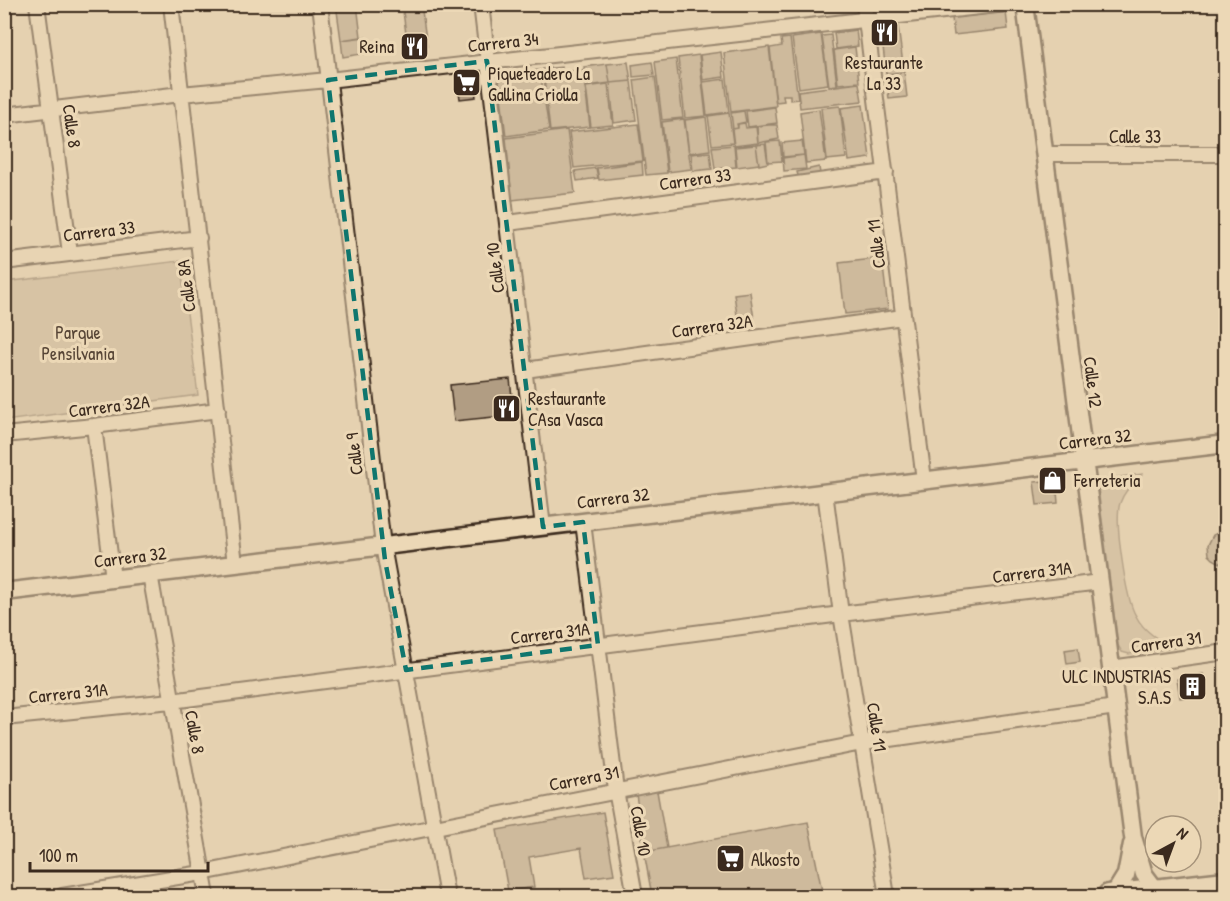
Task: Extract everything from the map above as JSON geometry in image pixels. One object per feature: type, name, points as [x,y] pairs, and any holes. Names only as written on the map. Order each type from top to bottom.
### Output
[{"type":"highway","points":[[1109,897],[1226,883]]},
{"type":"street","name":"Calle 8","points":[[37,4],[70,253]]},
{"type":"street","name":"Calle 8A","points":[[171,4],[236,564]]},
{"type":"street","name":"Calle 9","points":[[320,4],[383,546],[447,897]]},
{"type":"street","name":"Calle 10","points":[[481,4],[543,527]]},
{"type":"street","name":"Calle 11","points":[[864,4],[924,480]]},
{"type":"street","name":"Carrera 34","points":[[4,115],[1006,4]]},
{"type":"street","name":"Calle 12","points":[[1025,4],[1133,837],[1144,874],[1164,889]]},
{"type":"street","name":"Calle 33","points":[[1044,154],[1226,154]]},
{"type":"street","name":"Carrera 33","points":[[508,223],[886,172]]},
{"type":"street","name":"Carrera 33","points":[[4,262],[199,238]]},
{"type":"street","name":"Carrera 32A","points":[[525,370],[903,317]]},
{"type":"street","name":"Carrera 32A","points":[[4,435],[218,410]]},
{"type":"street","points":[[94,426],[113,579]]},
{"type":"street","name":"Carrera 32","points":[[4,592],[1226,444]]},
{"type":"street","name":"Calle 11","points":[[825,492],[841,614],[887,897]]},
{"type":"street","name":"Calle 10","points":[[583,522],[616,790],[635,897]]},
{"type":"street","name":"Calle 8","points":[[150,574],[207,897]]},
{"type":"street","name":"Carrera 31A","points":[[4,718],[171,701],[1100,582]]},
{"type":"street","name":"Carrera 31","points":[[1111,668],[1226,652]]},
{"type":"street","name":"Carrera 31","points":[[62,897],[202,873],[862,743],[1116,707]]},
{"type":"street","name":"Calle 12","points":[[1113,896],[1128,868],[1133,837]]},
{"type":"street","points":[[1164,889],[1226,873]]},
{"type":"highlighted area","points":[[487,61],[543,527],[583,522],[598,645],[406,670],[385,560],[328,80]]},
{"type":"green space","name":"Parque Pensilvania","points":[[180,261],[198,395],[5,421],[5,282]]},
{"type":"green space","points":[[1142,474],[1126,491],[1120,503],[1120,542],[1125,578],[1132,607],[1139,622],[1152,635],[1174,648],[1129,654],[1122,652],[1118,645],[1098,488],[1101,481],[1105,479]]},
{"type":"building","points":[[336,4],[357,4],[361,37],[341,40]]},
{"type":"building","points":[[402,4],[421,4],[427,46],[408,49]]},
{"type":"building","points":[[1006,12],[1008,29],[954,35],[952,18]]},
{"type":"building","points":[[898,26],[904,72],[886,74],[881,28]]},
{"type":"building","points":[[856,30],[858,46],[836,49],[834,33]]},
{"type":"building","points":[[821,34],[828,84],[799,88],[792,38]]},
{"type":"building","points":[[831,35],[837,85],[829,86],[822,36]]},
{"type":"building","points":[[365,37],[368,53],[343,57],[341,40]]},
{"type":"building","points":[[790,38],[798,99],[790,100],[790,95],[783,95],[784,101],[776,102],[770,48],[782,46],[781,39]]},
{"type":"building","points":[[769,47],[776,106],[731,112],[724,53]]},
{"type":"building","points":[[855,47],[859,82],[838,84],[834,50]]},
{"type":"building","points":[[721,52],[724,77],[703,80],[700,55]]},
{"type":"building","points":[[699,55],[706,116],[685,118],[678,58]]},
{"type":"building","points":[[676,59],[683,118],[662,120],[655,62]]},
{"type":"building","points":[[628,62],[631,81],[610,83],[607,64]]},
{"type":"building","points":[[652,62],[654,75],[633,77],[632,65]]},
{"type":"building","points":[[607,64],[610,83],[587,86],[584,67]]},
{"type":"building","points":[[562,67],[562,72],[583,70],[590,127],[550,131],[543,69]]},
{"type":"building","points":[[540,70],[549,130],[506,136],[499,81],[503,73]]},
{"type":"building","points":[[904,72],[907,97],[889,99],[886,74]]},
{"type":"building","points":[[473,74],[476,97],[460,99],[457,76]]},
{"type":"building","points":[[655,77],[667,173],[646,175],[634,80]]},
{"type":"building","points":[[725,79],[729,112],[707,115],[703,82]]},
{"type":"building","points":[[631,81],[636,120],[614,123],[610,83]]},
{"type":"building","points":[[859,83],[862,101],[800,108],[798,91]]},
{"type":"building","points":[[608,84],[613,125],[591,127],[586,87]]},
{"type":"building","points":[[863,105],[870,158],[849,161],[841,108]]},
{"type":"building","points":[[840,106],[846,158],[827,160],[821,108]]},
{"type":"building","points":[[775,107],[777,123],[748,127],[746,111]]},
{"type":"building","points":[[819,109],[826,161],[806,163],[800,112]]},
{"type":"building","points":[[744,111],[746,122],[737,124],[738,128],[733,129],[731,113]]},
{"type":"building","points":[[729,113],[733,143],[712,145],[708,116]]},
{"type":"building","points":[[706,117],[710,150],[689,153],[685,120]]},
{"type":"building","points":[[684,119],[691,169],[668,172],[662,122]]},
{"type":"building","points":[[745,123],[746,128],[756,127],[758,143],[734,146],[732,129],[738,128],[738,124]]},
{"type":"building","points":[[638,124],[643,161],[574,168],[569,132]]},
{"type":"building","points":[[777,125],[779,139],[758,143],[757,126]]},
{"type":"building","points":[[567,130],[575,193],[512,200],[506,138]]},
{"type":"building","points":[[780,141],[782,161],[768,162],[766,142]]},
{"type":"building","points":[[802,141],[804,155],[783,157],[782,143]]},
{"type":"building","points":[[765,144],[768,163],[759,165],[756,145]]},
{"type":"building","points":[[734,145],[736,167],[715,169],[712,147]]},
{"type":"building","points":[[756,145],[759,164],[737,167],[735,147]]},
{"type":"building","points":[[710,152],[712,169],[693,171],[691,154]]},
{"type":"building","points":[[804,155],[806,169],[784,171],[783,158]]},
{"type":"building","points":[[642,162],[643,175],[599,180],[597,168]]},
{"type":"building","points":[[819,167],[820,174],[799,179],[797,172]]},
{"type":"building","points":[[596,168],[598,178],[577,181],[575,171]]},
{"type":"building","points":[[882,258],[888,309],[845,314],[839,263]]},
{"type":"building","points":[[750,292],[754,319],[738,322],[734,294]]},
{"type":"building","points":[[510,379],[514,415],[454,421],[450,385]]},
{"type":"building","points":[[1056,480],[1058,503],[1037,505],[1034,482]]},
{"type":"building","points":[[1226,531],[1226,564],[1222,564],[1209,555],[1208,545],[1213,535]]},
{"type":"building","points":[[1078,648],[1080,662],[1067,664],[1065,650]]},
{"type":"building","name":"ULC INDUSTRIAS S.A.S","points":[[1203,674],[1207,694],[1180,698],[1177,679]]},
{"type":"building","points":[[657,791],[667,848],[644,852],[636,794]]},
{"type":"building","points":[[603,812],[614,874],[586,878],[581,848],[529,857],[534,887],[508,891],[497,830]]},
{"type":"building","name":"Alkosto","points":[[808,822],[823,896],[652,896],[644,852]]},
{"type":"building","points":[[549,890],[550,896],[524,896],[524,895]]},
{"type":"place","name":"Restaurante La 33","points":[[884,33]]},
{"type":"place","name":"Reina","points":[[415,46]]},
{"type":"place","name":"Piqueteadero La Gallina Criolla","points":[[467,83]]},
{"type":"place","name":"Restaurante CAsa Vasca","points":[[507,408]]},
{"type":"place","name":"Ferreteria","points":[[1053,480]]},
{"type":"place","name":"ULC INDUSTRIAS S.A.S","points":[[1192,686]]},
{"type":"place","name":"Alkosto","points":[[730,859]]}]
